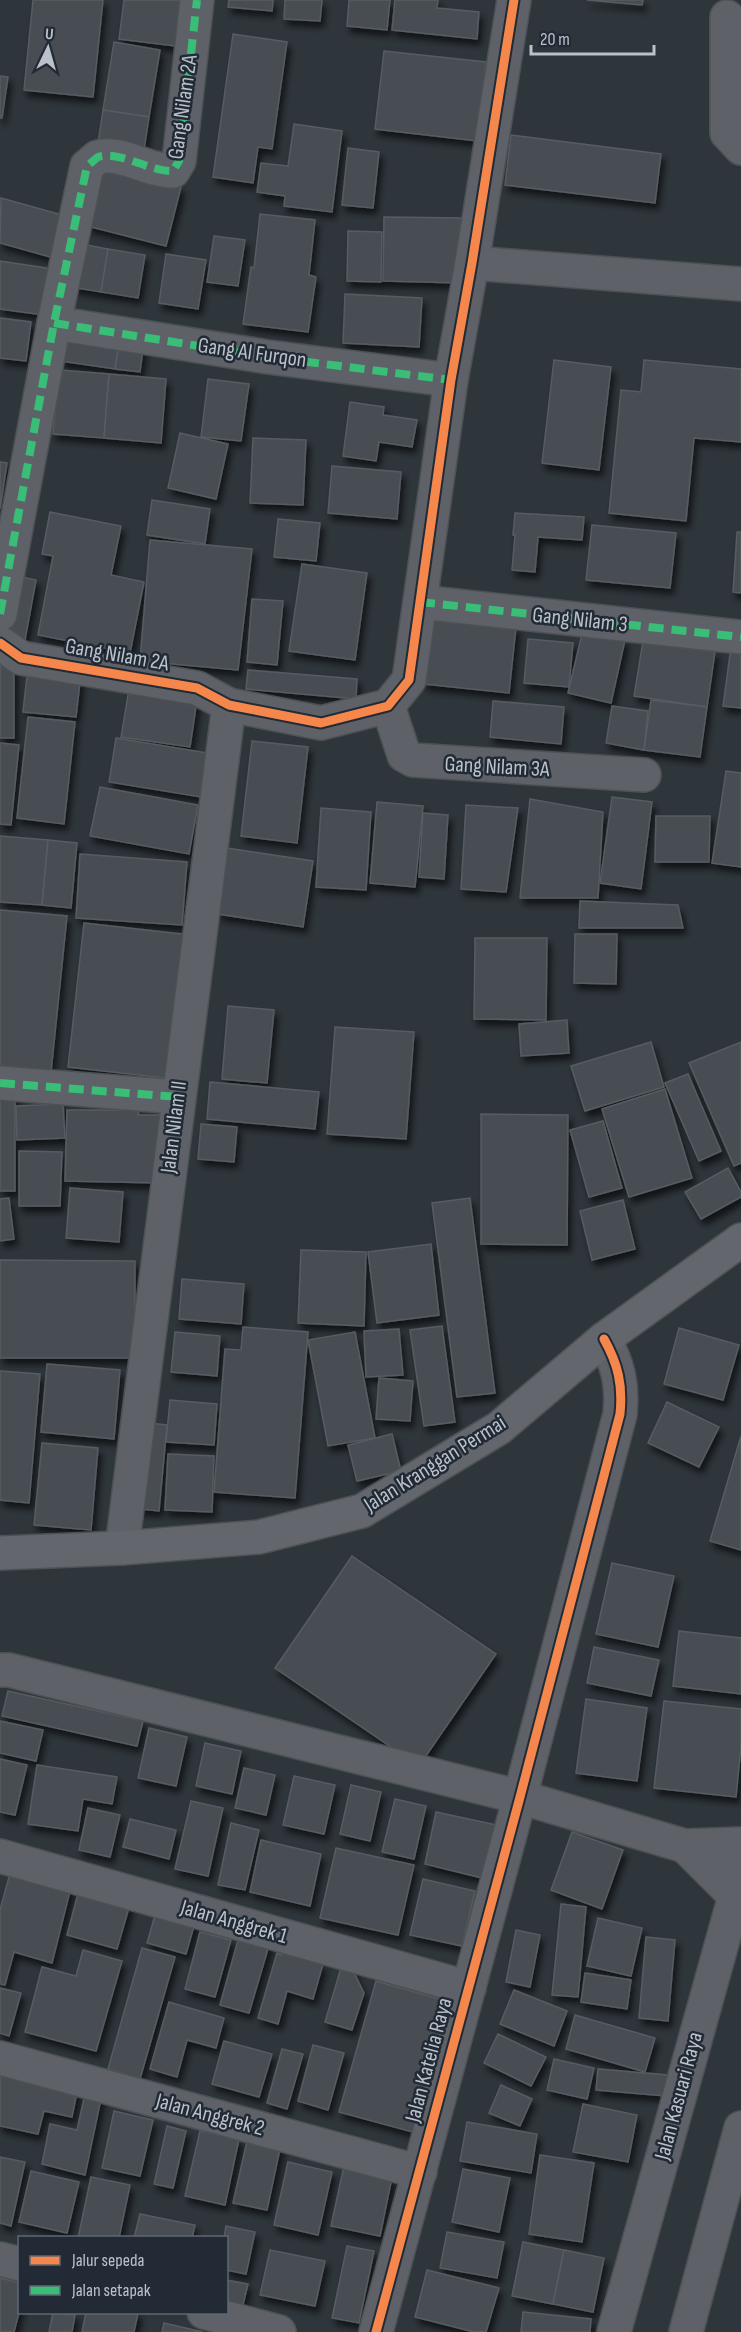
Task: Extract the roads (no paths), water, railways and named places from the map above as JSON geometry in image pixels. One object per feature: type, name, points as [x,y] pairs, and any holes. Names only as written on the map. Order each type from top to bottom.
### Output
[{"type":"street","name":"Gang Nilam 2A","points":[[0,614],[54,323],[87,166],[98,157],[114,157],[164,171],[173,171],[178,161],[197,0]]},
{"type":"street","points":[[388,706],[409,680],[451,380],[514,0]]},
{"type":"street","points":[[727,17],[727,133],[741,148]]},
{"type":"street","points":[[472,263],[741,284]]},
{"type":"street","name":"Gang Al Furqon","points":[[54,323],[268,357],[451,380]]},
{"type":"street","name":"Gang Nilam 3","points":[[420,602],[741,637]]},
{"type":"street","name":"Gang Nilam 2A","points":[[0,643],[21,658],[197,688],[229,705],[321,723],[388,706]]},
{"type":"street","name":"Jalan Nilam II","points":[[122,1548],[229,705]]},
{"type":"street","name":"Gang Nilam 3A","points":[[388,706],[404,755],[414,760],[644,775]]},
{"type":"street","points":[[0,1083],[178,1097]]},
{"type":"street","name":"Jalan Kranggan Permai","points":[[0,1553],[122,1548],[259,1537],[362,1511],[499,1428],[604,1339],[741,1240]]},
{"type":"street","name":"Jalan Katelia Raya","points":[[376,2332],[620,1414],[622,1395],[620,1374],[604,1339]]},
{"type":"street","points":[[0,1670],[9,1670],[520,1797],[685,1846],[741,1844]]},
{"type":"street","points":[[685,1846],[738,1897]]},
{"type":"street","name":"Jalan Anggrek 1","points":[[0,1856],[469,1988]]},
{"type":"street","name":"Jalan Kasuari Raya","points":[[614,2332],[738,1897],[741,1859]]},
{"type":"street","name":"Jalan Anggrek 2","points":[[0,2058],[420,2172]]},
{"type":"street","points":[[686,2332],[736,2167],[741,2128]]},
{"type":"street","points":[[0,2259],[18,2264]]},
{"type":"street","points":[[208,2314],[279,2332]]}]
